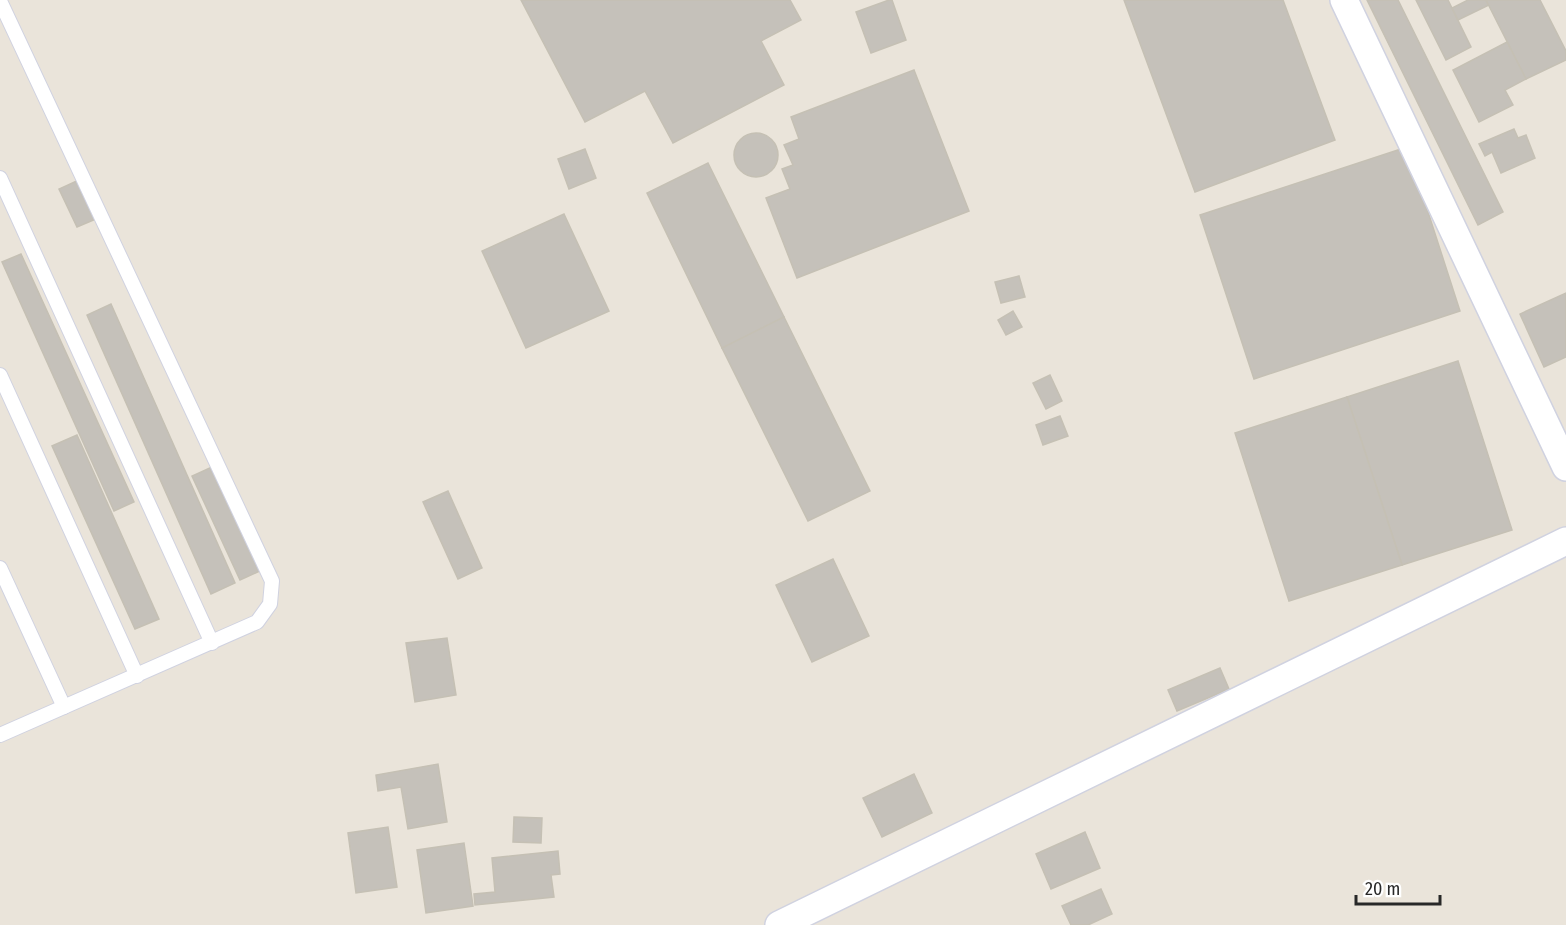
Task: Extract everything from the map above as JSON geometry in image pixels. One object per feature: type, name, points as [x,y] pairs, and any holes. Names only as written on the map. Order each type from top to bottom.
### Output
[{"type":"street","points":[[1344,0],[1566,466]]},
{"type":"street","points":[[779,925],[1566,541]]},
{"type":"lane","points":[[0,735],[257,622],[270,604],[272,581],[3,8]]},
{"type":"lane","points":[[0,178],[212,643]]},
{"type":"lane","points":[[0,375],[137,676]]},
{"type":"lane","points":[[0,568],[64,708]]},
{"type":"building","points":[[521,0],[790,0],[801,20],[761,41],[784,85],[673,143],[645,91],[585,122]]},
{"type":"building","points":[[892,0],[906,40],[871,53],[856,12]]},
{"type":"building","points":[[1124,0],[1283,0],[1335,140],[1195,192]]},
{"type":"building","points":[[1367,0],[1398,0],[1503,212],[1478,225]]},
{"type":"building","points":[[1416,0],[1448,0],[1471,47],[1446,60]]},
{"type":"building","points":[[1468,0],[1486,0],[1489,5],[1458,20],[1452,8]]},
{"type":"building","points":[[1486,0],[1540,0],[1566,51],[1566,60],[1526,79]]},
{"type":"building","points":[[1507,42],[1526,79],[1505,90],[1513,105],[1479,122],[1453,70]]},
{"type":"building","points":[[914,70],[969,211],[797,278],[766,198],[790,189],[782,169],[793,165],[784,145],[799,139],[791,117]]},
{"type":"building","points":[[1514,129],[1518,138],[1526,135],[1535,158],[1501,173],[1492,152],[1485,156],[1479,144]]},
{"type":"building","points":[[756,133],[772,139],[778,155],[772,171],[756,177],[740,171],[734,155],[740,139]]},
{"type":"building","points":[[1407,147],[1460,311],[1254,379],[1200,215]]},
{"type":"building","points":[[585,149],[596,178],[569,189],[558,159]]},
{"type":"building","points":[[708,163],[784,317],[722,348],[647,193]]},
{"type":"building","points":[[81,179],[98,218],[77,227],[59,189]]},
{"type":"building","points":[[564,214],[609,311],[526,348],[482,251]]},
{"type":"building","points":[[21,254],[134,502],[114,511],[2,262]]},
{"type":"building","points":[[1019,276],[1025,297],[1001,303],[995,282]]},
{"type":"building","points":[[1566,293],[1566,357],[1544,367],[1520,314]]},
{"type":"building","points":[[111,304],[235,583],[211,594],[87,315]]},
{"type":"building","points":[[1013,311],[1022,327],[1006,335],[998,320]]},
{"type":"building","points":[[784,317],[870,491],[808,521],[722,348]]},
{"type":"building","points":[[1458,361],[1512,530],[1402,565],[1347,397]]},
{"type":"building","points":[[1050,375],[1062,401],[1046,409],[1033,383]]},
{"type":"building","points":[[1347,397],[1402,565],[1289,601],[1235,433]]},
{"type":"building","points":[[1060,416],[1068,436],[1043,445],[1036,425]]},
{"type":"building","points":[[77,435],[159,619],[135,629],[52,446]]},
{"type":"building","points":[[212,467],[260,571],[240,580],[192,476]]},
{"type":"building","points":[[448,491],[482,568],[458,579],[423,502]]},
{"type":"building","points":[[833,559],[869,636],[812,662],[776,585]]},
{"type":"building","points":[[447,638],[456,695],[415,702],[406,643]]},
{"type":"building","points":[[1220,668],[1229,689],[1177,711],[1168,690]]},
{"type":"building","points":[[438,764],[447,822],[408,829],[401,787],[378,791],[376,775]]},
{"type":"building","points":[[914,774],[932,813],[882,837],[863,798]]},
{"type":"building","points":[[514,817],[542,818],[541,843],[513,842]]},
{"type":"building","points":[[388,827],[397,887],[356,893],[348,833]]},
{"type":"building","points":[[1085,832],[1100,868],[1051,889],[1036,854]]},
{"type":"building","points":[[464,843],[473,906],[426,913],[417,850]]},
{"type":"building","points":[[558,851],[560,874],[551,875],[554,897],[475,905],[474,894],[495,892],[492,858]]},
{"type":"building","points":[[1101,889],[1112,914],[1088,925],[1071,925],[1062,906]]}]
